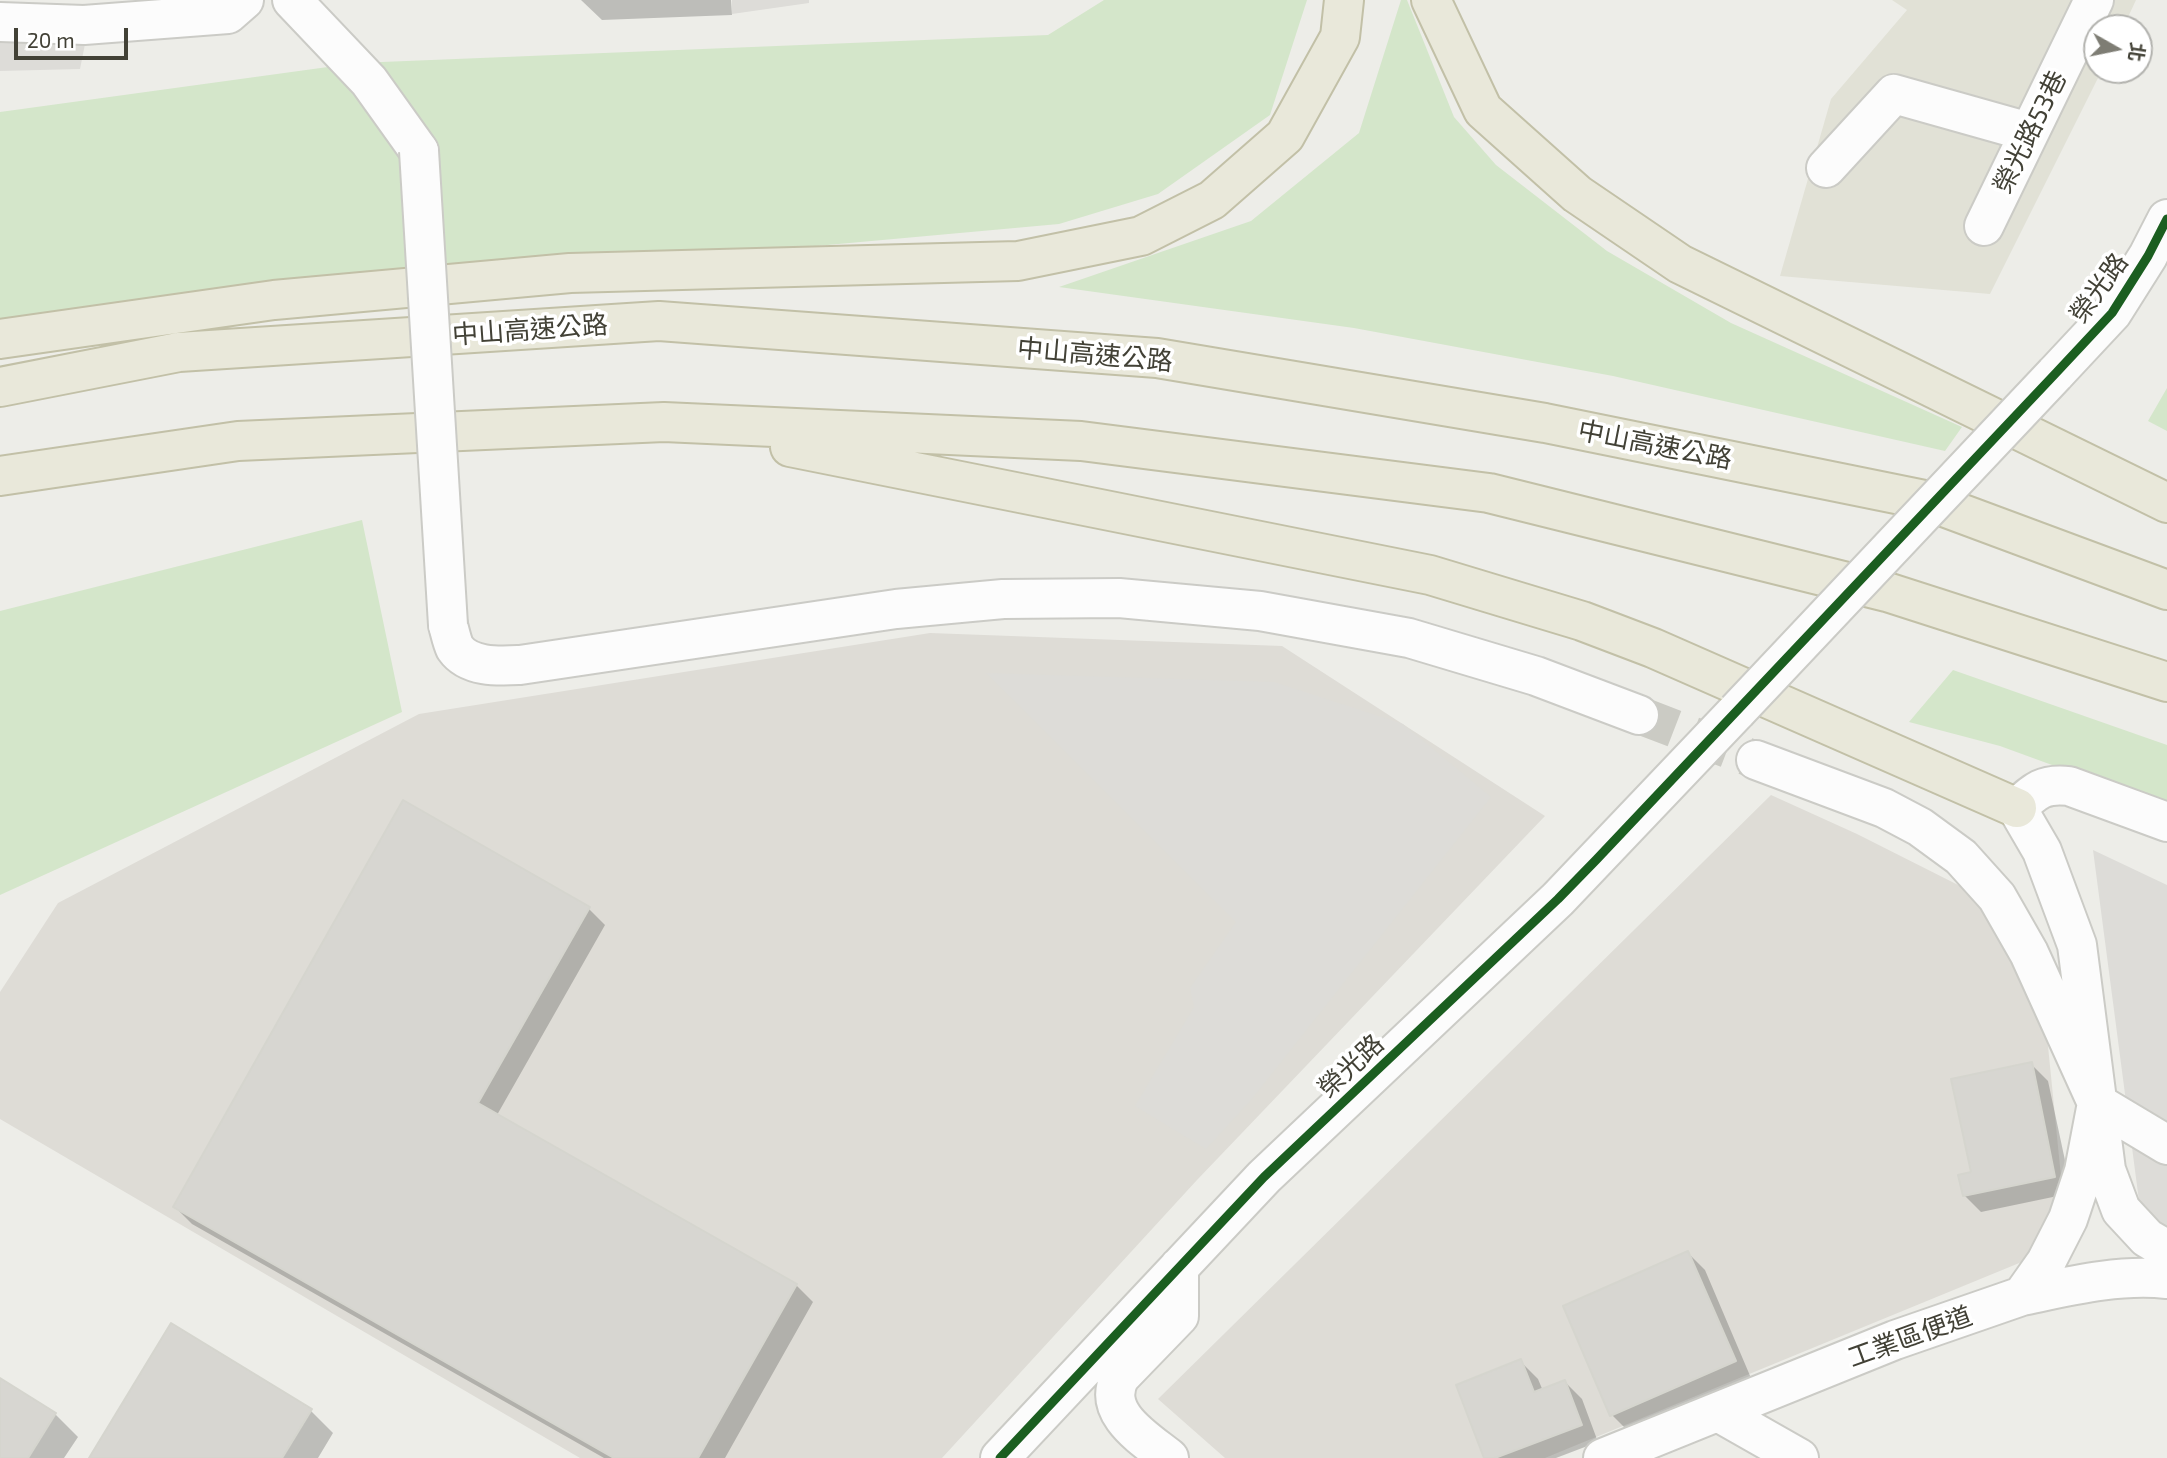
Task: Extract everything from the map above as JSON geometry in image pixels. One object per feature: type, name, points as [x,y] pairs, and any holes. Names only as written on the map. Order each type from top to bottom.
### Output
[{"type":"highway","points":[[0,339],[314,296],[570,273],[1018,261],[1141,236],[1212,200],[1285,136],[1340,37],[1344,0]]},
{"type":"highway","points":[[1431,0],[1483,110],[1577,194],[1680,264],[2167,503]]},
{"type":"highway","name":"中山高速公路","points":[[0,387],[179,352],[659,321],[1157,358],[1545,423],[1925,500],[2167,590]]},
{"type":"highway","points":[[0,476],[239,441],[664,422],[1081,441],[1489,493],[1887,592],[2167,682]]},
{"type":"highway","points":[[664,422],[1430,575],[1495,593],[1583,621],[1653,648],[2017,808]]},
{"type":"street","points":[[0,22],[84,25],[228,14],[244,0]]},
{"type":"street","points":[[292,0],[369,81],[419,151],[448,625],[456,648],[472,661],[494,666],[520,665],[896,609],[1003,599],[1119,598],[1260,611],[1409,638],[1536,676],[1639,715]]},
{"type":"street","name":"榮光路53巷","points":[[1984,226],[2094,0]]},
{"type":"street","points":[[1826,168],[1894,94],[2029,132]]},
{"type":"street","name":"榮光路","points":[[1000,1458],[1264,1177],[1558,899],[2055,374],[2112,313],[2148,256],[2167,219]]},
{"type":"street","points":[[1756,760],[1884,808],[1920,827],[1961,858],[1997,897],[2029,953],[2097,1103],[2167,1145]]},
{"type":"street","points":[[2167,822],[2069,786],[2052,784],[2035,791],[2017,808],[2042,851],[2077,946],[2106,1170],[2121,1210],[2147,1238],[2167,1250]]},
{"type":"street","points":[[2022,1296],[2046,1262],[2068,1219],[2084,1171],[2097,1103]]},
{"type":"street","points":[[1169,1458],[1122,1416],[1114,1402],[1114,1389],[1120,1377],[1179,1316],[1179,1268]]},
{"type":"street","name":"工業區便道","points":[[1603,1458],[1658,1445],[1718,1412],[1895,1340],[2022,1296],[2103,1279],[2167,1279]]},
{"type":"street","points":[[1065,1389],[1147,1458]]},
{"type":"street","points":[[1718,1412],[1799,1458]]},
{"type":"shaded area","points":[[732,0],[809,0],[809,3],[732,14]]},
{"type":"shaded area","points":[[1892,0],[2136,0],[2130,14],[2083,14],[2083,84],[2095,84],[1990,294],[1780,276],[1831,99],[1907,10]]},
{"type":"shaded area","points":[[0,34],[87,34],[80,69],[0,71]]},
{"type":"shaded area","points":[[930,633],[1282,646],[1545,816],[1197,1180],[942,1458],[580,1458],[0,1119],[0,992],[58,903],[419,714]]},
{"type":"shaded area","points":[[986,673],[1274,682],[1403,724],[1491,797],[1251,1100],[1206,1149],[1135,1106],[1194,1007],[1190,988],[1236,922]]},
{"type":"shaded area","points":[[1771,795],[1857,834],[1972,892],[2044,1006],[2061,1176],[2046,1252],[1545,1458],[1225,1458],[1158,1399]]},
{"type":"shaded area","points":[[2093,850],[2167,885],[2167,1231],[2141,1216]]},
{"type":"green space","points":[[1104,0],[1307,0],[1270,115],[1158,194],[1059,224],[0,320],[0,112],[357,63],[1048,35]]},
{"type":"green space","points":[[1401,0],[1407,0],[1454,117],[1496,165],[1607,251],[1731,323],[1962,427],[1945,451],[1613,376],[1354,328],[1059,287],[1251,221],[1359,133]]},
{"type":"green space","points":[[2167,388],[2167,431],[2148,421]]},
{"type":"green space","points":[[362,520],[402,712],[0,895],[0,611]]},
{"type":"green space","points":[[1953,670],[2167,745],[2167,807],[2000,746],[1909,722]]},
{"type":"building","points":[[403,800],[590,907],[478,1103],[797,1284],[698,1458],[614,1458],[173,1207]]},
{"type":"building","points":[[2032,1062],[2055,1177],[1963,1196],[1958,1175],[1971,1172],[1951,1079]]},
{"type":"building","points":[[1688,1251],[1736,1361],[1610,1416],[1563,1306]]},
{"type":"building","points":[[171,1323],[312,1409],[282,1458],[89,1458]]},
{"type":"building","points":[[1521,1359],[1534,1392],[1565,1380],[1582,1425],[1495,1458],[1484,1458],[1456,1385]]},
{"type":"building","points":[[0,1378],[56,1413],[28,1458],[0,1458]]},
{"type":"tunnel","points":[[1639,715],[1756,760]]},
{"type":"cycle path","points":[[1000,1458],[1264,1177],[1596,860],[2055,374],[2112,313],[2148,256],[2167,219]]}]
